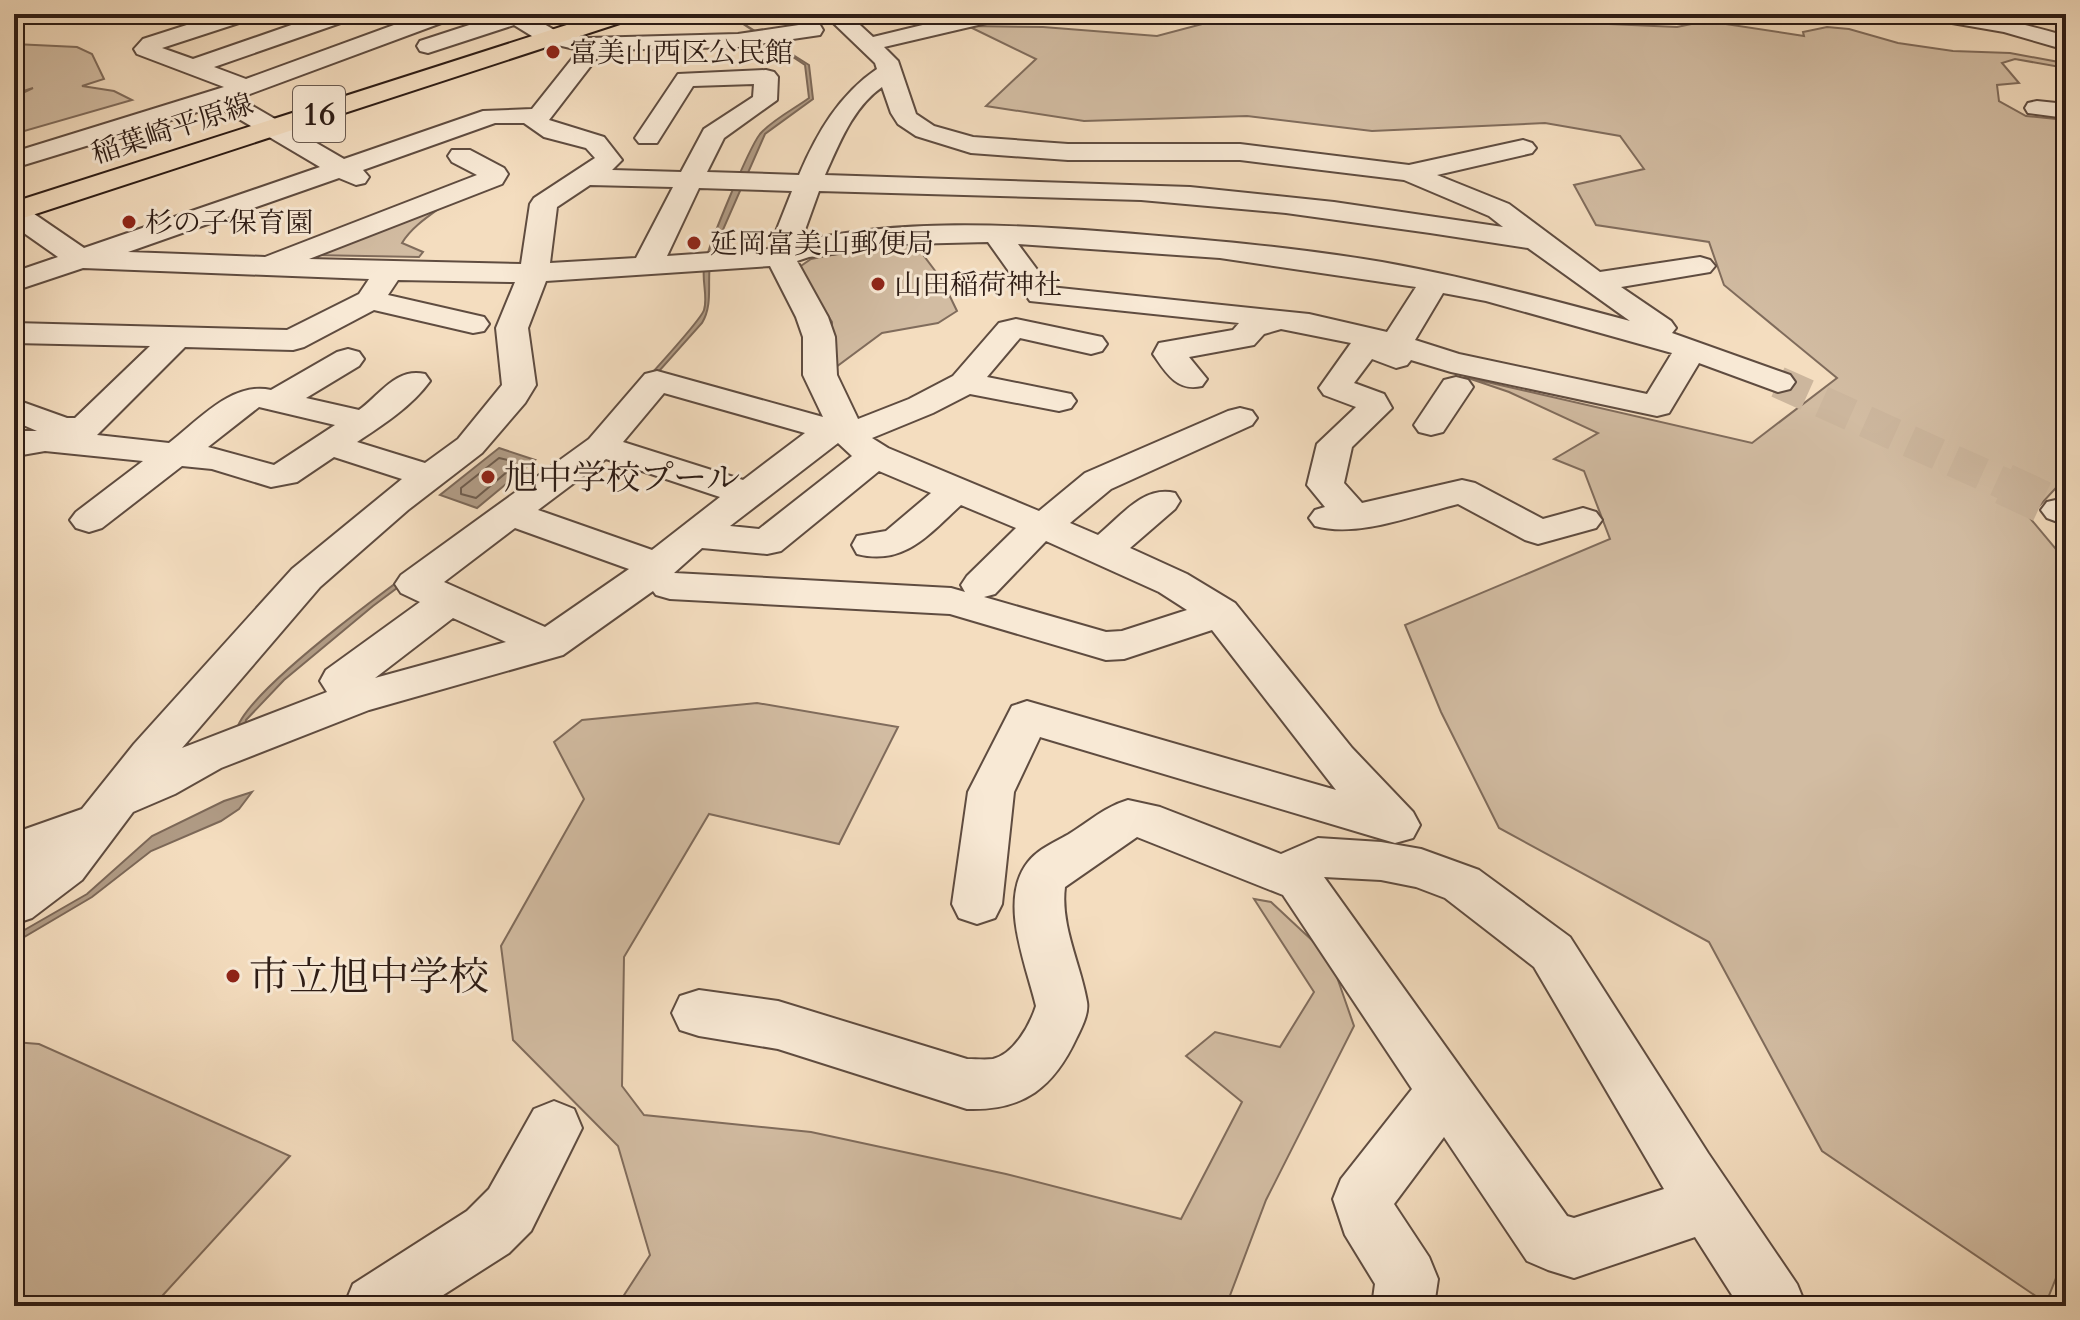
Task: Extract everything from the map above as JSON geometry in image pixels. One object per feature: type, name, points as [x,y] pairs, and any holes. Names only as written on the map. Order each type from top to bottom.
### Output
[{"type":"main road","name":"稲葉崎平原線","points":[[14,212],[624,14]]},
{"type":"street","points":[[243,14],[151,44],[145,49],[245,87]]},
{"type":"street","points":[[193,67],[344,14]]},
{"type":"street","points":[[424,34],[444,14]]},
{"type":"street","points":[[835,14],[886,61],[907,119],[925,131],[954,142],[1000,148],[1147,153],[1240,152],[1409,173],[1499,210],[1539,243],[1682,346]]},
{"type":"street","points":[[1937,14],[2007,26],[2066,43]]},
{"type":"street","points":[[424,34],[516,16],[530,29],[551,38],[588,45],[766,39],[812,30]]},
{"type":"street","points":[[870,44],[983,17]]},
{"type":"street","points":[[14,160],[220,97],[394,23],[424,34],[468,65]]},
{"type":"street","points":[[588,45],[591,52],[537,116],[536,125],[593,141],[680,136],[689,179],[647,266]]},
{"type":"street","points":[[780,257],[827,138],[869,82],[888,72]]},
{"type":"street","points":[[220,97],[411,209]]},
{"type":"street","points":[[2037,108],[2066,111]]},
{"type":"street","points":[[14,282],[492,116],[537,116]]},
{"type":"street","points":[[906,235],[925,131]]},
{"type":"street","points":[[14,904],[65,866],[235,656],[306,578],[470,446],[513,396],[519,385],[512,328],[534,273],[546,201],[609,160],[604,150],[593,141]]},
{"type":"street","points":[[1409,173],[1523,148]]},
{"type":"street","points":[[1103,301],[1128,241],[1147,153]]},
{"type":"street","points":[[272,266],[282,257],[493,178],[495,174],[461,156]]},
{"type":"street","points":[[1309,323],[1321,261],[1326,208],[1337,165]]},
{"type":"street","points":[[586,177],[1141,192],[1326,208],[1539,243]]},
{"type":"street","points":[[14,212],[81,259],[389,271],[534,273],[780,257],[805,249],[906,235],[996,234],[1220,249],[1321,261],[1490,293],[1682,346],[1778,382]]},
{"type":"street","points":[[996,234],[1041,295],[1208,310],[1309,323],[1381,344],[1448,380],[1454,375],[1657,406],[1682,346]]},
{"type":"street","points":[[1208,310],[1220,249]]},
{"type":"street","points":[[780,257],[812,317],[819,337],[820,375],[851,437]]},
{"type":"street","points":[[1594,282],[1700,266]]},
{"type":"street","points":[[14,333],[293,340],[370,300],[389,271]]},
{"type":"street","points":[[1434,282],[1381,344],[1336,388],[1372,401],[1375,408],[1335,444],[1325,485],[1341,517],[1382,512],[1462,491],[1538,532],[1583,520]]},
{"type":"street","points":[[370,300],[473,324]]},
{"type":"street","points":[[1190,379],[1169,354],[1170,350],[1243,338],[1257,323],[1381,344]]},
{"type":"street","points":[[14,856],[25,848],[106,812],[205,756],[356,698],[548,645],[627,592],[665,576],[694,535],[749,494],[851,437],[965,383],[1010,330],[1016,328],[1091,344]]},
{"type":"street","points":[[14,409],[63,429],[85,428],[177,337]]},
{"type":"street","points":[[275,402],[348,359]]},
{"type":"street","points":[[1454,375],[1508,402]]},
{"type":"street","points":[[1431,425],[1454,375]]},
{"type":"street","points":[[548,645],[415,584],[601,446],[657,381],[709,380],[851,437],[958,488],[1044,524],[1173,583],[1221,613],[1336,760],[1396,825],[1451,868],[1462,884]]},
{"type":"street","points":[[14,442],[22,444],[45,440],[216,459],[271,476],[284,474],[331,445],[365,422],[413,381]]},
{"type":"street","points":[[965,383],[1059,401]]},
{"type":"street","points":[[89,520],[247,400],[257,397],[365,422]]},
{"type":"street","points":[[981,585],[1044,524],[1098,481],[1240,418]]},
{"type":"street","points":[[694,535],[767,542],[851,437]]},
{"type":"street","points":[[331,445],[430,476]]},
{"type":"street","points":[[601,446],[749,494]]},
{"type":"street","points":[[871,545],[897,542],[958,488]]},
{"type":"street","points":[[1103,551],[1162,501]]},
{"type":"street","points":[[512,514],[665,576],[951,601],[1106,646],[1124,645],[1221,613]]},
{"type":"street","points":[[341,681],[450,600]]},
{"type":"street","points":[[977,904],[991,792],[1027,717],[1396,825]]},
{"type":"street","points":[[699,1013],[778,1025],[967,1084],[995,1084],[1025,1069],[1052,1037],[1062,1006],[1040,905],[1040,883],[1047,873],[1123,818],[1130,816],[1143,820],[1283,875],[1318,857],[1352,858],[1421,868],[1462,884],[1552,952],[1707,1204],[1775,1306]]},
{"type":"street","points":[[1294,872],[1548,1240],[1574,1248],[1707,1204]]},
{"type":"street","points":[[1403,1306],[1407,1279],[1366,1214],[1362,1199],[1445,1090]]},
{"type":"street","points":[[375,1306],[488,1232],[510,1210],[554,1128]]},
{"type":"shaded area","points":[[1240,14],[1456,17],[1459,14],[1566,14],[1609,24],[1677,27],[1706,21],[1804,36],[1803,32],[1827,27],[1849,29],[1898,43],[1953,51],[2010,53],[2064,63],[2060,67],[2015,59],[2002,63],[2019,83],[1997,85],[1999,101],[2026,116],[2066,120],[2066,477],[2029,517],[2066,561],[2066,1253],[2046,1303],[1822,1151],[1709,942],[1499,828],[1441,712],[1405,625],[1610,539],[1584,471],[1554,459],[1598,433],[1509,392],[1465,377],[1752,443],[1837,378],[1724,285],[1709,242],[1596,225],[1574,185],[1644,169],[1620,136],[1545,123],[1372,131],[1247,116],[1084,121],[986,106],[1036,59],[968,26],[1043,27],[1157,36]]},
{"type":"shaded area","points":[[14,44],[77,47],[92,54],[104,79],[82,86],[114,91],[132,100],[14,134],[14,97],[33,88],[14,94]]},
{"type":"shaded area","points":[[448,202],[417,226],[402,243],[423,252],[419,257],[311,255]]},
{"type":"shaded area","points":[[893,243],[915,244],[942,280],[957,311],[938,323],[882,333],[832,370],[832,322],[798,268],[811,259]]},
{"type":"shaded area","points":[[757,703],[898,727],[839,844],[709,814],[624,957],[622,1086],[644,1115],[811,1132],[1006,1174],[1181,1219],[1242,1102],[1186,1056],[1215,1032],[1280,1047],[1314,992],[1254,899],[1271,902],[1330,957],[1354,1026],[1266,1200],[1226,1306],[617,1306],[650,1255],[618,1146],[513,1040],[501,946],[584,799],[554,742],[582,720]]},
{"type":"shaded area","points":[[14,1042],[39,1044],[290,1156],[153,1306],[14,1306]]},
{"type":"water","points":[[728,14],[809,65],[813,99],[765,134],[711,257],[708,307],[702,323],[602,435],[373,606],[284,680],[246,720],[245,729],[236,732],[251,706],[333,631],[579,450],[646,380],[698,319],[705,305],[704,273],[712,241],[755,143],[771,124],[809,98],[805,65]]},
{"type":"water","name":"旭中学校プール","points":[[499,448],[535,460],[477,508],[440,495]]},
{"type":"water","points":[[252,792],[239,809],[221,821],[151,851],[92,897],[14,943],[14,936],[87,894],[152,836],[224,801]]},
{"type":"tunnel","points":[[1778,382],[2009,486]]},
{"type":"tunnel","points":[[2004,484],[2060,510]]},
{"type":"place","name":"富美山西区公民館","points":[[553,52]]},
{"type":"place","name":"杉の子保育園","points":[[129,222]]},
{"type":"place","name":"延岡富美山郵便局","points":[[694,243]]},
{"type":"place","name":"山田稲荷神社","points":[[878,284]]},
{"type":"place","name":"旭中学校プール","points":[[488,477]]},
{"type":"place","name":"市立旭中学校","points":[[233,976]]}]
